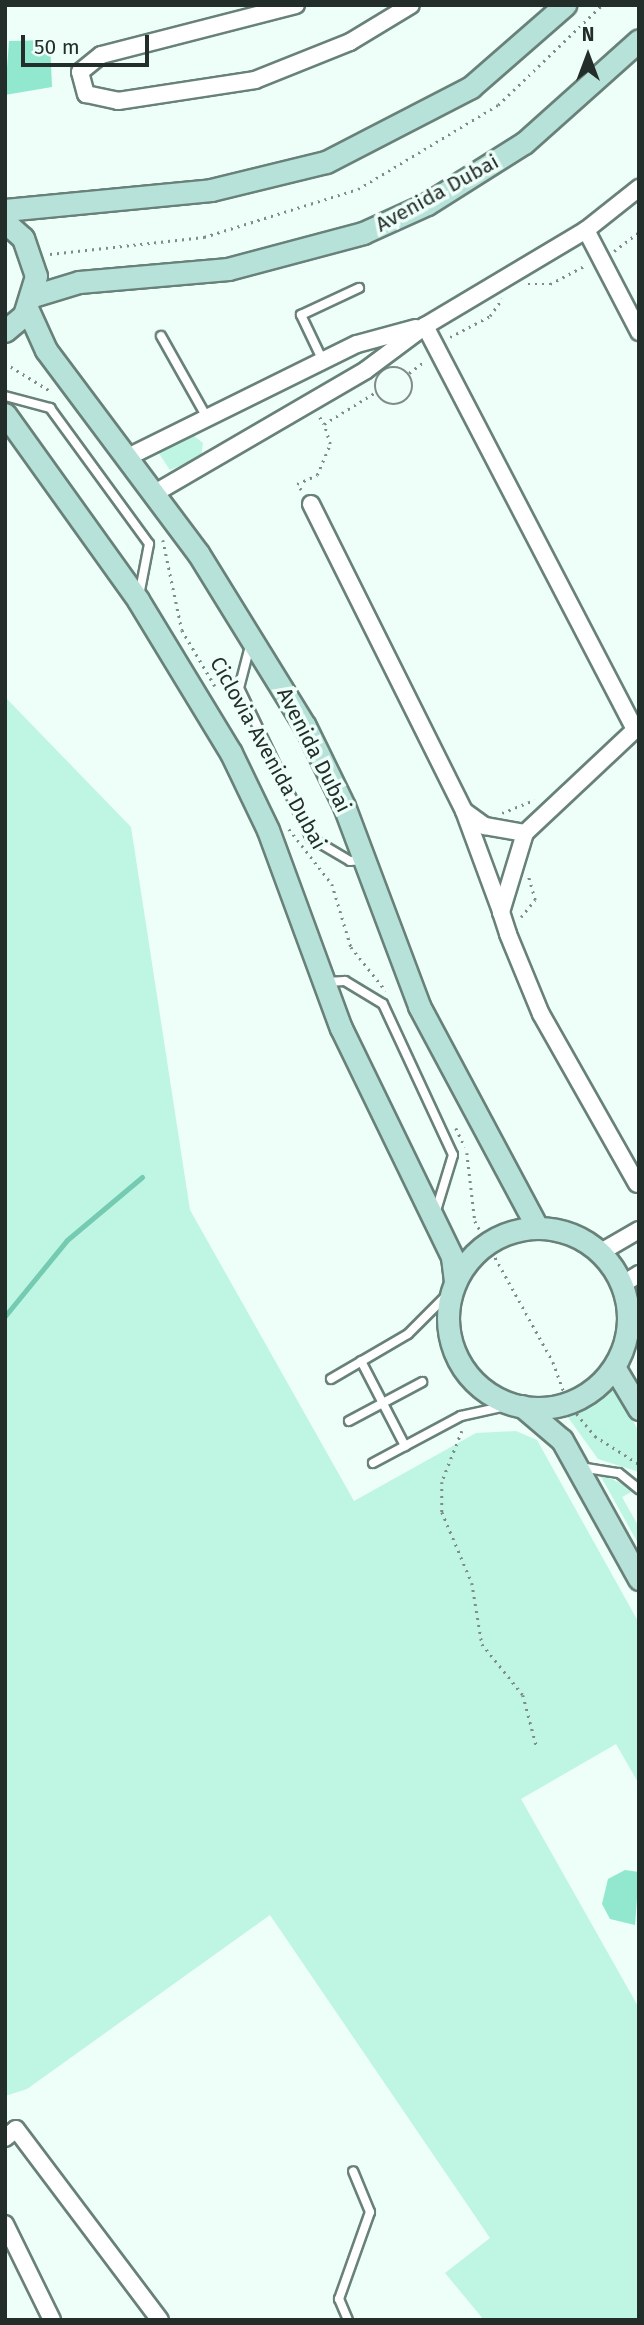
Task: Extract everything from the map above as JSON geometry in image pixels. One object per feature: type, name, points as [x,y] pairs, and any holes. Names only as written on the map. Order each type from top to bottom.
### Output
[{"type":"street","points":[[296,5],[101,55],[80,72],[86,94],[118,101],[255,80],[350,42],[411,5]]},
{"type":"street","points":[[5,210],[211,190],[326,162],[471,87],[565,5]]},
{"type":"street","name":"Avenida Dubai","points":[[5,331],[30,302],[79,282],[228,269],[363,233],[427,204],[524,143],[639,40]]},
{"type":"street","points":[[155,493],[313,402],[425,326],[586,230],[639,188]]},
{"type":"street","name":"Avenida Dubai","points":[[5,222],[33,256],[30,302],[46,350],[155,493],[254,639],[305,726],[366,859],[419,1006],[537,1227]]},
{"type":"street","points":[[586,230],[639,332]]},
{"type":"street","points":[[425,326],[637,728],[525,833],[501,912]]},
{"type":"street","points":[[128,457],[322,359],[425,326]]},
{"type":"street","points":[[5,414],[138,600],[242,775],[376,1105],[433,1217],[454,1286],[448,1321],[457,1357],[478,1385],[518,1405],[553,1429],[639,1579]]},
{"type":"street","points":[[311,504],[464,811],[541,1014],[637,1184]]},
{"type":"street","points":[[464,811],[485,826],[525,833]]},
{"type":"street","points":[[454,1286],[487,1243],[537,1227],[571,1234],[601,1252],[631,1279],[631,1344],[614,1367],[568,1403],[518,1405]]},
{"type":"street","points":[[601,1252],[639,1230]]},
{"type":"street","points":[[614,1367],[639,1409]]},
{"type":"street","points":[[5,2138],[16,2129],[160,2320]]},
{"type":"street","points":[[5,2224],[52,2320]]},
{"type":"lane","points":[[322,359],[301,315],[359,288]]},
{"type":"lane","points":[[161,336],[206,416]]},
{"type":"lane","points":[[5,396],[50,408],[149,544],[138,600]]},
{"type":"lane","points":[[254,639],[239,688],[311,838],[350,861],[366,859]]},
{"type":"lane","points":[[326,982],[345,981],[378,998],[442,1130],[454,1165],[433,1217]]},
{"type":"lane","points":[[331,1379],[408,1334],[454,1286]]},
{"type":"lane","points":[[361,1361],[405,1446]]},
{"type":"lane","points":[[349,1421],[422,1382]]},
{"type":"lane","points":[[373,1463],[468,1415],[518,1405]]},
{"type":"lane","points":[[577,1467],[608,1469],[639,1489]]},
{"type":"lane","points":[[348,2320],[339,2298],[370,2212],[353,2171]]},
{"type":"path","points":[[519,286],[564,279],[639,232]]},
{"type":"path","points":[[324,424],[376,392],[386,369],[409,373],[465,325],[490,317],[511,291]]},
{"type":"path","points":[[5,363],[45,386],[62,404]]},
{"type":"path","points":[[376,392],[386,403],[405,402],[413,392],[409,373]]},
{"type":"path","points":[[311,504],[297,484],[317,475],[330,443],[313,402]]},
{"type":"path","name":"Ciclovia Avenida Dubai","points":[[162,536],[182,630],[216,689]]},
{"type":"path","name":"Ciclovia Avenida Dubai","points":[[284,820],[332,884],[351,947],[391,1001]]},
{"type":"path","points":[[451,1119],[467,1156],[475,1221],[553,1362],[568,1403],[595,1436],[639,1464]]},
{"type":"path","points":[[468,1415],[442,1482],[442,1512],[472,1583],[482,1644],[523,1695],[537,1748]]},
{"type":"green space","points":[[189,432],[203,443],[201,457],[170,470],[156,449]]},
{"type":"green space","points":[[5,697],[131,827],[190,1210],[354,1501],[476,1433],[516,1431],[537,1440],[639,1623],[639,1784],[616,1744],[521,1799],[639,2008],[639,2320],[484,2320],[445,2273],[490,2238],[270,1915],[27,2089],[5,2096]]},
{"type":"green space","points":[[614,1386],[639,1432],[639,1472],[598,1459],[567,1416]]},
{"type":"green space","points":[[599,1473],[635,1490],[622,1497],[639,1527],[639,1545]]},
{"type":"building","points":[[50,40],[52,87],[5,95],[9,41]]},
{"type":"building","points":[[625,1870],[639,1872],[635,1925],[610,1919],[602,1904],[608,1879]]},
{"type":"waterway","points":[[5,1316],[67,1240],[142,1177]]}]
